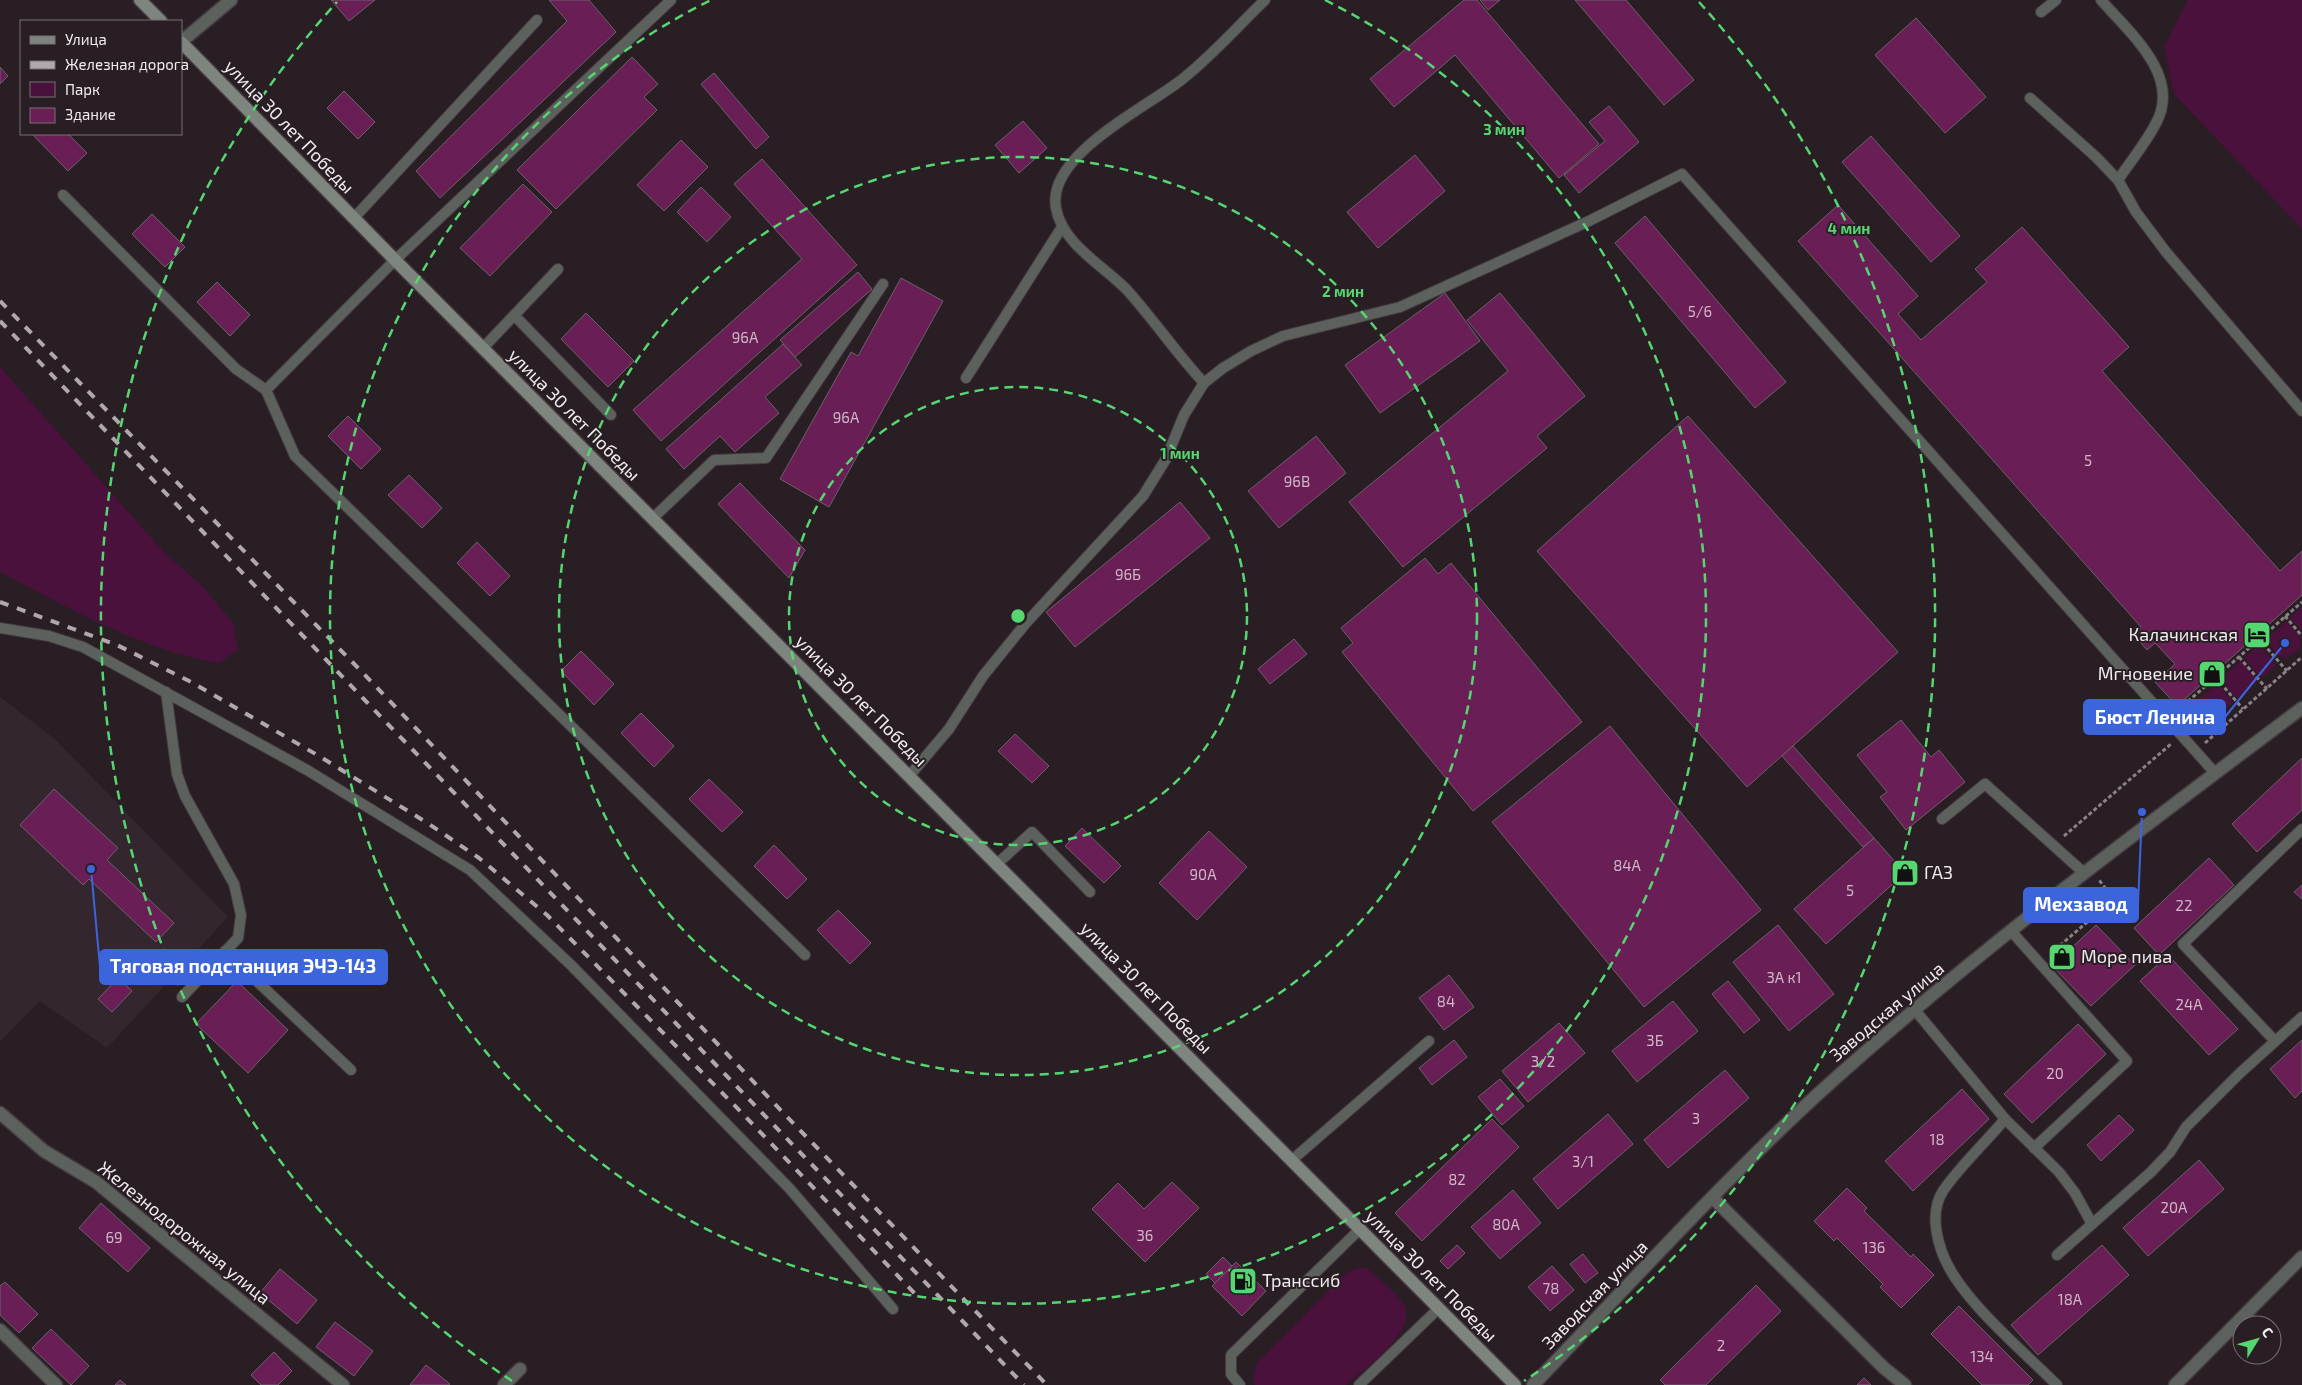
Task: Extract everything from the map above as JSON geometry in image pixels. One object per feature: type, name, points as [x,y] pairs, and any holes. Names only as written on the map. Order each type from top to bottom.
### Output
[{"type":"main road","points":[[140,0],[160,20]]},
{"type":"main road","name":"улица 30 лет Победы","points":[[182,43],[395,260],[998,863],[1515,1385]]},
{"type":"street","points":[[182,41],[231,0]]},
{"type":"street","name":"Заводская улица","points":[[1533,1385],[1713,1198],[1818,1095],[1916,1010],[2086,870],[2302,708]]},
{"type":"street","name":"Железнодорожная улица","points":[[0,1113],[44,1151],[96,1182],[343,1385]]},
{"type":"street","points":[[1713,1198],[1884,1368],[1905,1385]]},
{"type":"street","points":[[2175,1385],[2302,1257]]},
{"type":"street","points":[[0,1330],[56,1385]]},
{"type":"street","points":[[504,1385],[520,1369]]},
{"type":"lane","points":[[266,390],[395,260],[671,0]]},
{"type":"lane","points":[[1204,384],[1127,290],[1079,246],[1062,227],[1056,209],[1055,194],[1069,165],[1093,141],[1181,80],[1265,0]]},
{"type":"lane","points":[[2041,12],[2056,0]]},
{"type":"lane","points":[[2101,0],[2150,58],[2159,74],[2163,90],[2162,108],[2157,123],[2118,180]]},
{"type":"lane","points":[[354,218],[537,20]]},
{"type":"lane","points":[[2030,98],[2096,157],[2118,180],[2136,212],[2166,252],[2302,411]]},
{"type":"lane","points":[[910,775],[949,729],[983,676],[1026,624],[1143,496],[1166,459],[1184,415],[1204,384],[1251,351],[1283,336],[1400,307],[1580,226],[1682,174],[2216,773]]},
{"type":"lane","points":[[63,195],[236,368],[266,390],[295,456],[805,955]]},
{"type":"lane","points":[[966,378],[1062,227]]},
{"type":"lane","points":[[484,348],[558,269]]},
{"type":"lane","points":[[653,518],[714,460],[766,458],[883,284]]},
{"type":"lane","points":[[514,315],[611,415]]},
{"type":"lane","points":[[0,628],[49,636],[83,647],[307,770],[470,870],[572,965],[790,1189],[893,1310]]},
{"type":"lane","points":[[166,692],[177,774],[185,796],[234,884],[241,915],[238,938],[182,997]]},
{"type":"lane","points":[[1942,819],[1985,784],[2086,870]]},
{"type":"lane","points":[[2276,1041],[2183,944],[2302,829]]},
{"type":"lane","points":[[998,863],[1032,832],[1090,892]]},
{"type":"lane","points":[[2011,931],[2127,1061],[2034,1148]]},
{"type":"lane","points":[[225,951],[351,1070]]},
{"type":"lane","points":[[1916,1010],[2005,1119],[2059,1172],[2075,1193],[2092,1224]]},
{"type":"lane","points":[[2057,1255],[2151,1172],[2170,1152],[2186,1127],[2302,1017]]},
{"type":"lane","points":[[1292,1160],[1429,1041]]},
{"type":"lane","points":[[2005,1119],[1942,1192],[1936,1214],[1937,1238],[1950,1271],[1975,1302],[2057,1385]]},
{"type":"lane","points":[[1240,1385],[1231,1374],[1232,1355],[1360,1229]]},
{"type":"lane","points":[[1359,1385],[1438,1309]]},
{"type":"path","points":[[2302,603],[2176,712],[2204,744],[2302,658]]},
{"type":"path","points":[[2285,616],[2302,636]]},
{"type":"path","points":[[2259,639],[2287,671]]},
{"type":"path","points":[[2239,657],[2267,689]]},
{"type":"path","points":[[2216,678],[2243,710]]},
{"type":"path","points":[[2064,837],[2190,727]]},
{"type":"path","points":[[2040,963],[2114,899],[2086,870]]},
{"type":"shaded area","points":[[0,697],[56,740],[228,917],[107,1048],[40,1001],[0,1042]]},
{"type":"green space","points":[[2188,0],[2302,0],[2302,229],[2174,94],[2164,47]]},
{"type":"green space","points":[[0,367],[164,552],[204,588],[233,623],[238,649],[220,663],[163,649],[135,639],[79,613],[0,572]]},
{"type":"green space","points":[[2302,607],[2302,632],[2290,617]]},
{"type":"green space","points":[[2287,621],[2300,637],[2300,648],[2287,658],[2279,656],[2265,640]]},
{"type":"green space","points":[[2259,645],[2276,665],[2261,678],[2244,658]]},
{"type":"green space","points":[[2241,661],[2258,681],[2237,699],[2220,679]]},
{"type":"green space","points":[[2217,683],[2233,702],[2203,729],[2186,710]]},
{"type":"green space","points":[[1361,1267],[1368,1269],[1404,1305],[1406,1315],[1397,1338],[1376,1360],[1346,1385],[1255,1385],[1253,1377],[1257,1363],[1346,1273]]},
{"type":"building","points":[[331,0],[375,0],[349,21]]},
{"type":"building","points":[[549,0],[589,0],[616,32],[440,198],[416,171],[567,21]]},
{"type":"building","points":[[1464,0],[1477,0],[1599,144],[1559,178],[1455,55],[1394,107],[1370,79]]},
{"type":"building","points":[[1480,0],[1500,0],[1488,10]]},
{"type":"building","points":[[1575,0],[1626,0],[1694,80],[1664,105]]},
{"type":"building","points":[[1916,18],[1986,97],[1945,133],[1875,55]]},
{"type":"building","points":[[632,57],[658,84],[644,97],[657,110],[556,209],[517,170]]},
{"type":"building","points":[[0,67],[8,76],[0,84]]},
{"type":"building","points":[[714,73],[769,137],[756,149],[701,84]]},
{"type":"building","points":[[344,91],[375,122],[358,139],[327,108]]},
{"type":"building","points":[[1609,106],[1639,142],[1579,193],[1564,175],[1605,141],[1589,122]]},
{"type":"building","points":[[1023,121],[1047,148],[1019,173],[995,145]]},
{"type":"building","points":[[33,135],[69,135],[87,153],[68,171]]},
{"type":"building","points":[[1871,136],[1960,236],[1931,262],[1842,162]]},
{"type":"building","points":[[681,140],[708,167],[664,211],[637,185]]},
{"type":"building","points":[[1415,155],[1445,191],[1378,248],[1347,212]]},
{"type":"building","points":[[762,159],[857,265],[661,441],[633,410],[802,259],[734,184]]},
{"type":"building","points":[[523,184],[552,212],[490,276],[460,248]]},
{"type":"building","points":[[701,187],[731,217],[707,242],[677,212]]},
{"type":"building","points":[[1838,205],[1918,296],[1898,314],[1921,340],[1987,282],[1975,269],[2022,227],[2129,347],[2102,371],[2280,571],[2302,551],[2302,595],[2177,706],[2155,682],[2175,664],[2155,643],[2147,650],[2133,634],[2141,627],[1798,241]]},
{"type":"building","points":[[152,214],[185,247],[165,267],[132,234]]},
{"type":"building","points":[[1645,216],[1786,382],[1755,408],[1615,243]]},
{"type":"building","points":[[858,272],[872,289],[795,357],[780,340]]},
{"type":"building","points":[[901,278],[943,301],[829,507],[780,479],[851,352],[858,356]]},
{"type":"building","points":[[217,282],[250,315],[230,336],[197,302]]},
{"type":"building","points":[[1445,293],[1480,341],[1380,413],[1345,365]]},
{"type":"building","points":[[1500,293],[1585,396],[1537,436],[1547,448],[1403,567],[1349,502],[1508,371],[1467,320]]},
{"type":"building","points":[[586,313],[634,361],[608,387],[561,339]]},
{"type":"building","points":[[783,344],[802,365],[765,397],[779,413],[735,452],[720,436],[684,469],[666,449]]},
{"type":"building","points":[[348,416],[381,449],[361,469],[328,436]]},
{"type":"building","points":[[1688,416],[1898,652],[1747,787],[1537,551]]},
{"type":"building","points":[[1316,436],[1346,473],[1279,528],[1248,491]]},
{"type":"building","points":[[409,475],[442,508],[422,528],[388,495]]},
{"type":"building","points":[[740,483],[805,550],[789,578],[718,504]]},
{"type":"building","points":[[1180,502],[1210,538],[1075,647],[1046,612]]},
{"type":"building","points":[[477,542],[510,576],[490,596],[457,563]]},
{"type":"building","points":[[1425,558],[1438,574],[1451,563],[1582,722],[1473,811],[1342,652],[1353,643],[1341,628]]},
{"type":"building","points":[[1294,639],[1307,654],[1270,684],[1258,669]]},
{"type":"building","points":[[581,651],[614,684],[594,705],[561,671]]},
{"type":"building","points":[[641,713],[674,746],[654,767],[621,733]]},
{"type":"building","points":[[1901,720],[1931,757],[1939,750],[1965,782],[1906,830],[1880,797],[1887,792],[1857,755]]},
{"type":"building","points":[[1610,726],[1761,910],[1644,1007],[1492,822]]},
{"type":"building","points":[[1015,734],[1049,766],[1032,783],[998,751]]},
{"type":"building","points":[[1793,746],[1874,838],[1863,847],[1782,756]]},
{"type":"building","points":[[2302,758],[2302,810],[2257,852],[2232,824]]},
{"type":"building","points":[[709,779],[743,812],[722,832],[689,799]]},
{"type":"building","points":[[54,789],[118,848],[107,860],[174,923],[156,942],[89,879],[83,885],[20,825]]},
{"type":"building","points":[[1082,828],[1121,866],[1104,883],[1065,846]]},
{"type":"building","points":[[1209,831],[1247,867],[1197,920],[1159,883]]},
{"type":"building","points":[[1874,838],[1905,873],[1826,944],[1794,909]]},
{"type":"building","points":[[774,845],[807,879],[787,899],[754,866]]},
{"type":"building","points":[[2209,858],[2234,885],[2159,955],[2134,928]]},
{"type":"building","points":[[2302,885],[2302,899],[2294,892]]},
{"type":"building","points":[[838,910],[871,943],[850,964],[817,930]]},
{"type":"building","points":[[1778,925],[1834,994],[1789,1031],[1733,962]]},
{"type":"building","points":[[2096,925],[2135,965],[2091,1006],[2052,966]]},
{"type":"building","points":[[2168,955],[2238,1029],[2209,1055],[2140,981]]},
{"type":"building","points":[[1449,975],[1474,1007],[1444,1030],[1419,998]]},
{"type":"building","points":[[118,978],[132,991],[112,1012],[98,999]]},
{"type":"building","points":[[237,981],[288,1030],[248,1073],[196,1024]]},
{"type":"building","points":[[1728,981],[1760,1020],[1744,1033],[1712,994]]},
{"type":"building","points":[[1673,1001],[1698,1031],[1637,1082],[1612,1051]]},
{"type":"building","points":[[1559,1023],[1585,1053],[1528,1102],[1502,1071]]},
{"type":"building","points":[[2078,1024],[2106,1054],[2032,1123],[2004,1094]]},
{"type":"building","points":[[1454,1040],[1467,1057],[1432,1085],[1419,1068]]},
{"type":"building","points":[[2302,1040],[2302,1091],[2295,1098],[2270,1069]]},
{"type":"building","points":[[1725,1070],[1749,1098],[1668,1168],[1644,1140]]},
{"type":"building","points":[[1500,1079],[1524,1106],[1502,1125],[1478,1097]]},
{"type":"building","points":[[1962,1089],[1989,1119],[1913,1191],[1885,1161]]},
{"type":"building","points":[[1608,1114],[1633,1144],[1558,1209],[1533,1179]]},
{"type":"building","points":[[2119,1115],[2134,1130],[2101,1161],[2087,1145]]},
{"type":"building","points":[[1492,1119],[1519,1147],[1422,1241],[1395,1213]]},
{"type":"building","points":[[2199,1160],[2224,1189],[2148,1256],[2123,1228]]},
{"type":"building","points":[[1172,1182],[1199,1208],[1145,1262],[1092,1209],[1118,1183],[1144,1209]]},
{"type":"building","points":[[1847,1188],[1867,1208],[1864,1211],[1911,1257],[1913,1254],[1934,1275],[1901,1308],[1880,1287],[1883,1284],[1837,1238],[1834,1241],[1814,1221]]},
{"type":"building","points":[[1513,1190],[1541,1223],[1500,1259],[1471,1227]]},
{"type":"building","points":[[101,1203],[150,1248],[128,1272],[79,1228]]},
{"type":"building","points":[[1457,1245],[1465,1253],[1448,1269],[1440,1261]]},
{"type":"building","points":[[2102,1245],[2129,1275],[2038,1355],[2011,1325]]},
{"type":"building","points":[[1583,1254],[1598,1273],[1585,1283],[1570,1264]]},
{"type":"building","points":[[1223,1257],[1232,1266],[1215,1283],[1206,1274]]},
{"type":"building","points":[[1236,1262],[1266,1291],[1242,1316],[1212,1286]]},
{"type":"building","points":[[1552,1266],[1574,1290],[1550,1311],[1528,1287]]},
{"type":"building","points":[[280,1269],[317,1300],[297,1324],[260,1293]]},
{"type":"building","points":[[5,1282],[38,1314],[19,1333],[0,1315],[0,1286]]},
{"type":"building","points":[[1756,1285],[1781,1311],[1706,1385],[1665,1385],[1660,1380]]},
{"type":"building","points":[[1959,1306],[2033,1380],[2028,1385],[1982,1385],[1931,1334]]},
{"type":"building","points":[[335,1322],[373,1351],[354,1376],[316,1347]]},
{"type":"building","points":[[51,1329],[89,1366],[71,1385],[32,1348]]},
{"type":"building","points":[[274,1352],[292,1371],[278,1385],[261,1385],[251,1375]]},
{"type":"building","points":[[426,1365],[450,1384],[410,1385]]},
{"type":"building","points":[[1864,1378],[1871,1385],[1857,1385]]},
{"type":"building","points":[[120,1380],[126,1385],[115,1385]]},
{"type":"railway","points":[[0,301],[362,672],[794,1124],[1047,1385]]},
{"type":"railway","points":[[0,321],[1024,1385]]},
{"type":"railway","points":[[0,602],[117,645],[191,682],[319,756],[429,824],[479,858],[547,915],[741,1112],[918,1297]]},
{"type":"place","name":"Калачинская","points":[[2257,635]]},
{"type":"place","name":"Бюст Ленина","points":[[2285,643]]},
{"type":"place","name":"Мгновение","points":[[2212,674]]},
{"type":"place","name":"Мехзавод","points":[[2142,812]]},
{"type":"place","name":"Тяговая подстанция ЭЧЭ-143","points":[[91,869]]},
{"type":"place","name":"ГАЗ","points":[[1905,873]]},
{"type":"place","name":"Море пива","points":[[2062,957]]},
{"type":"place","name":"Транссиб","points":[[1243,1281]]}]
